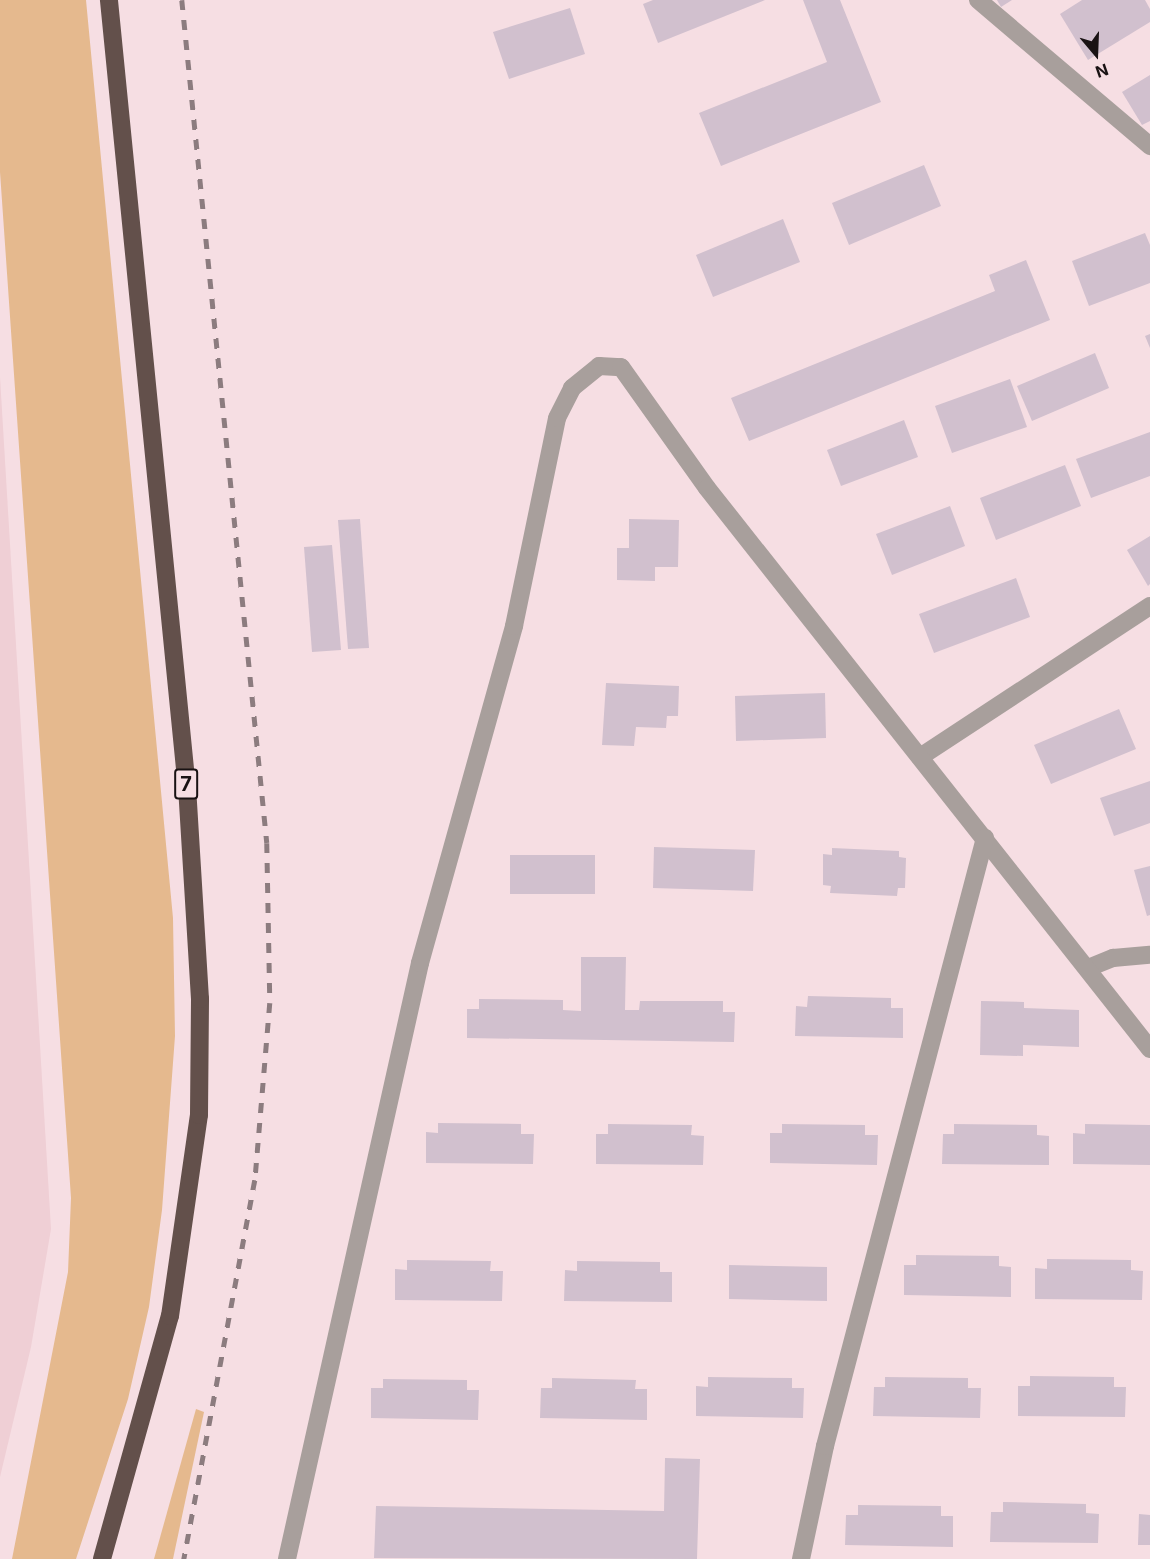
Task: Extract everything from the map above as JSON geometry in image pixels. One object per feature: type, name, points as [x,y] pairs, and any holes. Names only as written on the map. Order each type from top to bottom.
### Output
[{"type":"highway","name":"7","points":[[102,1559],[170,1316],[199,1114],[200,999],[185,777],[109,0]]},
{"type":"street","points":[[978,0],[1150,146]]},
{"type":"street","points":[[287,1559],[420,963],[514,626],[557,418],[572,388],[599,366],[621,367],[707,488],[1150,1049]]},
{"type":"street","points":[[920,757],[1150,606]]},
{"type":"street","points":[[801,1559],[825,1446],[985,838]]},
{"type":"street","points":[[1088,968],[1113,958],[1150,955]]},
{"type":"shaded area","points":[[0,0],[86,0],[173,918],[175,1036],[162,1210],[149,1307],[128,1399],[76,1559],[12,1559],[68,1272],[71,1198],[0,172]]},
{"type":"shaded area","points":[[0,377],[51,1229],[31,1347],[0,1477]]},
{"type":"shaded area","points":[[196,1409],[204,1412],[173,1559],[154,1559]]},
{"type":"building","points":[[653,0],[765,0],[658,43],[643,4]]},
{"type":"building","points":[[803,0],[840,0],[881,102],[721,166],[699,113],[827,62]]},
{"type":"building","points":[[997,0],[1012,0],[1001,7]]},
{"type":"building","points":[[1082,0],[1145,0],[1150,9],[1150,22],[1088,60],[1060,14]]},
{"type":"building","points":[[570,8],[585,54],[509,79],[493,32]]},
{"type":"building","points":[[1150,75],[1150,121],[1142,125],[1122,92]]},
{"type":"building","points":[[924,165],[941,206],[849,245],[832,203]]},
{"type":"building","points":[[783,219],[800,262],[713,297],[696,255]]},
{"type":"building","points":[[1145,233],[1150,245],[1150,283],[1089,306],[1072,261]]},
{"type":"building","points":[[1026,260],[1050,320],[749,441],[731,398],[995,291],[989,275]]},
{"type":"building","points":[[1150,334],[1150,348],[1145,336]]},
{"type":"building","points":[[1095,353],[1109,388],[1032,421],[1017,386]]},
{"type":"building","points":[[1010,379],[1027,427],[952,453],[935,406]]},
{"type":"building","points":[[904,420],[918,457],[841,486],[827,450]]},
{"type":"building","points":[[1150,432],[1150,476],[1091,498],[1076,459]]},
{"type":"building","points":[[1065,465],[1081,506],[996,540],[980,498]]},
{"type":"building","points":[[950,506],[965,546],[892,575],[876,534]]},
{"type":"building","points":[[360,519],[369,648],[348,649],[338,520]]},
{"type":"building","points":[[629,519],[679,520],[678,567],[655,567],[655,581],[617,580],[617,548],[629,548]]},
{"type":"building","points":[[1150,536],[1150,584],[1148,586],[1127,550]]},
{"type":"building","points":[[332,545],[341,650],[312,652],[304,547]]},
{"type":"building","points":[[1016,578],[1030,617],[934,653],[919,614]]},
{"type":"building","points":[[606,683],[679,686],[678,716],[667,716],[666,728],[636,727],[634,746],[602,745]]},
{"type":"building","points":[[825,693],[826,738],[736,741],[735,696]]},
{"type":"building","points":[[1119,709],[1136,749],[1051,784],[1034,745]]},
{"type":"building","points":[[1150,781],[1150,823],[1114,836],[1100,798]]},
{"type":"building","points":[[654,847],[755,850],[753,891],[653,888]]},
{"type":"building","points":[[832,848],[899,851],[899,857],[906,858],[905,888],[898,888],[897,896],[830,893],[831,886],[823,885],[823,854],[832,855]]},
{"type":"building","points":[[510,855],[595,855],[595,894],[510,894]]},
{"type":"building","points":[[1150,866],[1150,915],[1147,916],[1134,870]]},
{"type":"building","points":[[581,957],[626,957],[625,1010],[639,1010],[640,1001],[723,1001],[723,1012],[735,1012],[734,1042],[467,1038],[467,1009],[479,1009],[479,999],[563,1000],[563,1010],[581,1011]]},
{"type":"building","points":[[808,996],[891,998],[891,1008],[903,1008],[903,1038],[795,1036],[796,1006],[807,1007]]},
{"type":"building","points":[[981,1001],[1024,1002],[1024,1008],[1079,1010],[1079,1047],[1023,1045],[1023,1056],[980,1055]]},
{"type":"building","points":[[438,1123],[521,1124],[521,1134],[534,1134],[533,1164],[426,1163],[426,1132],[438,1133]]},
{"type":"building","points":[[608,1124],[692,1125],[691,1135],[704,1136],[703,1165],[596,1164],[596,1134],[608,1134]]},
{"type":"building","points":[[782,1124],[865,1125],[865,1135],[878,1135],[877,1165],[770,1163],[770,1133],[782,1133]]},
{"type":"building","points":[[954,1124],[1037,1125],[1037,1135],[1049,1136],[1049,1165],[942,1164],[943,1134],[954,1134]]},
{"type":"building","points":[[1085,1124],[1150,1125],[1150,1165],[1073,1164],[1073,1133],[1085,1134]]},
{"type":"building","points":[[916,1255],[999,1256],[999,1266],[1011,1267],[1011,1297],[904,1295],[904,1265],[916,1265]]},
{"type":"building","points":[[1047,1259],[1131,1260],[1131,1270],[1143,1271],[1142,1300],[1035,1299],[1035,1268],[1047,1269]]},
{"type":"building","points":[[407,1260],[491,1261],[490,1271],[503,1271],[502,1301],[395,1300],[395,1269],[407,1270]]},
{"type":"building","points":[[577,1261],[660,1262],[660,1272],[672,1272],[672,1302],[564,1301],[565,1270],[577,1271]]},
{"type":"building","points":[[729,1265],[827,1267],[827,1301],[729,1299]]},
{"type":"building","points":[[1030,1376],[1114,1377],[1114,1387],[1126,1387],[1125,1417],[1018,1416],[1018,1386],[1030,1386]]},
{"type":"building","points":[[708,1377],[792,1378],[792,1388],[804,1388],[803,1418],[696,1416],[696,1386],[708,1387]]},
{"type":"building","points":[[885,1377],[968,1378],[968,1388],[981,1388],[980,1418],[873,1416],[874,1387],[885,1387]]},
{"type":"building","points":[[552,1378],[636,1380],[635,1389],[647,1389],[647,1420],[540,1418],[541,1388],[552,1388]]},
{"type":"building","points":[[383,1379],[467,1380],[467,1390],[479,1390],[478,1420],[371,1418],[371,1388],[383,1388]]},
{"type":"building","points":[[665,1458],[700,1459],[697,1559],[374,1558],[376,1506],[664,1511]]},
{"type":"building","points":[[1003,1502],[1086,1504],[1086,1513],[1099,1514],[1098,1543],[990,1542],[991,1512],[1003,1512]]},
{"type":"building","points":[[858,1505],[941,1506],[941,1516],[953,1516],[953,1547],[845,1545],[846,1515],[858,1515]]},
{"type":"building","points":[[1139,1514],[1150,1515],[1150,1545],[1138,1545]]},
{"type":"railway","points":[[182,0],[267,843],[270,1003],[255,1180],[184,1559]]}]
